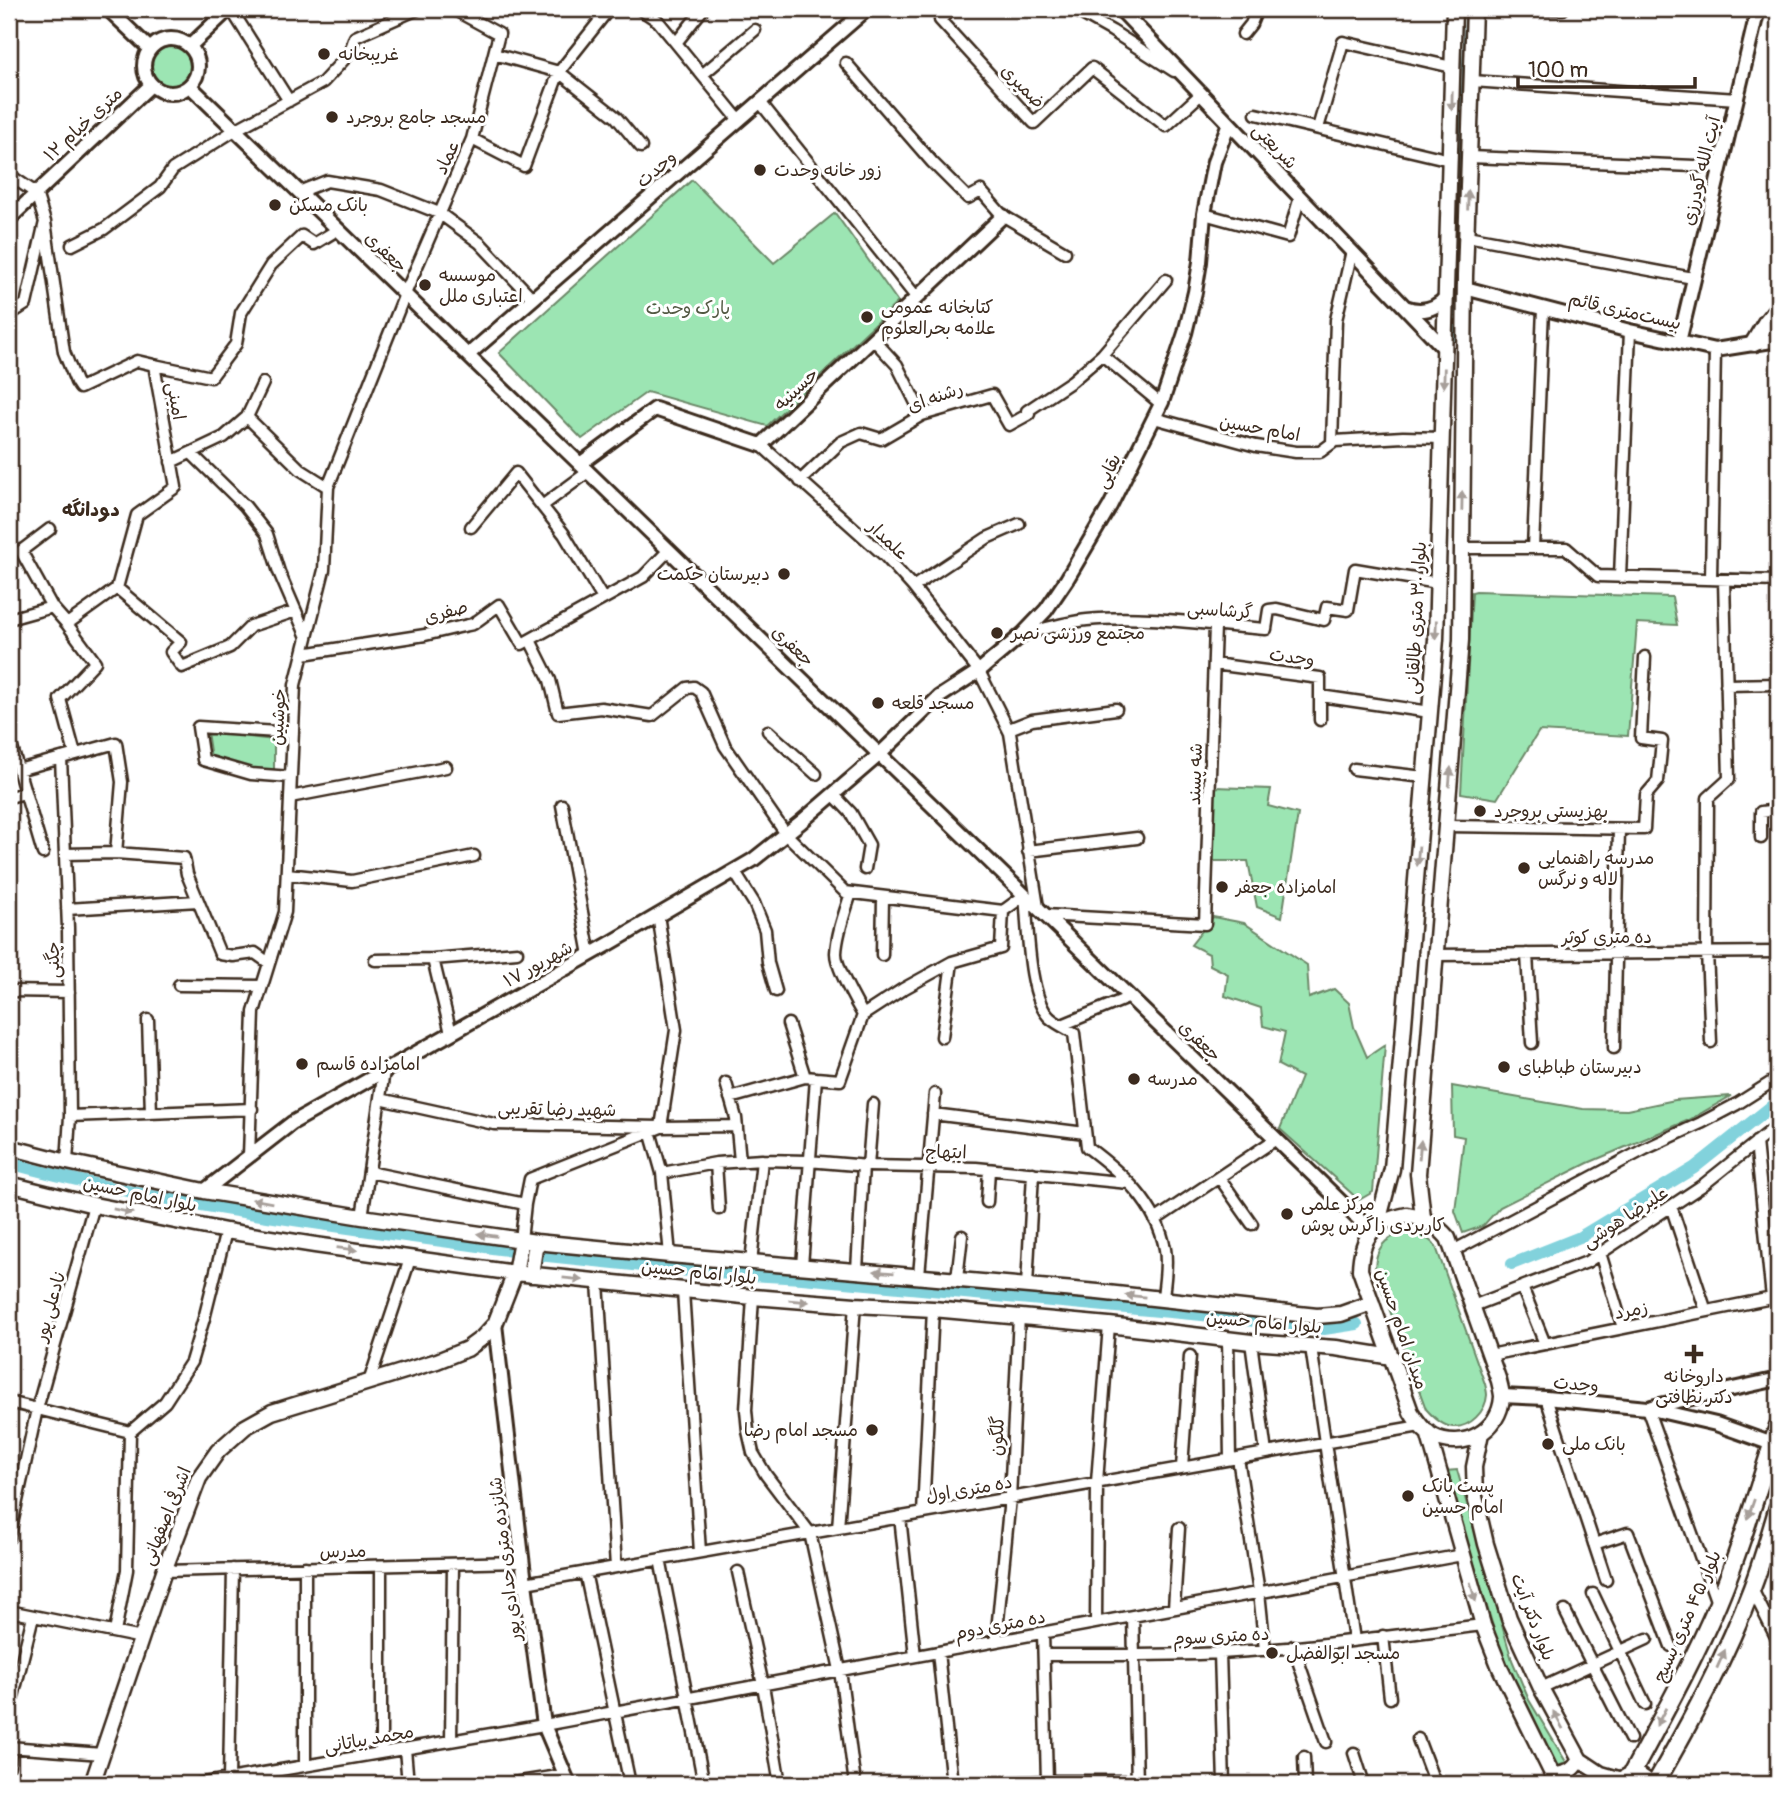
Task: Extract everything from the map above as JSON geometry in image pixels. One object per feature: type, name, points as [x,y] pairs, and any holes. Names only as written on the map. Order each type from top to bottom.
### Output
[{"type":"main road","name":"بلوار ۳۰ متری طالقانی","points":[[1375,1229],[1392,1169],[1436,639],[1454,9]]},
{"type":"main road","points":[[1423,1218],[1418,1174],[1461,640],[1465,288],[1474,9]]},
{"type":"main road","points":[[1447,291],[1465,288]]},
{"type":"main road","points":[[1754,343],[1778,308]]},
{"type":"main road","points":[[1445,349],[1464,350]]},
{"type":"main road","name":"بلوار امام حسین","points":[[9,1147],[204,1191],[528,1241],[1163,1298],[1317,1316],[1341,1314],[1372,1303]]},
{"type":"main road","name":"بلوار امام حسین","points":[[9,1184],[94,1205],[226,1231],[515,1273],[855,1306],[1019,1316],[1251,1342],[1360,1351],[1392,1357]]},
{"type":"main road","points":[[1375,1229],[1391,1218],[1407,1215],[1423,1218],[1437,1226],[1448,1238],[1499,1381],[1502,1396],[1499,1412],[1478,1436],[1463,1441],[1447,1441],[1432,1436],[1424,1429]]},
{"type":"main road","name":"میدان امام حسین","points":[[1375,1229],[1366,1238],[1360,1253],[1360,1270],[1411,1412],[1424,1429]]},
{"type":"main road","points":[[528,1241],[531,1275]]},
{"type":"main road","name":"اشرفی اصفهانی","points":[[92,1784],[164,1571],[199,1478],[218,1451],[244,1427],[272,1412],[437,1361],[467,1349],[495,1324],[528,1241]]},
{"type":"main road","name":"بلوار ۴۵ متری بسیج","points":[[1623,1780],[1667,1708],[1717,1604],[1775,1445],[1778,1426]]},
{"type":"main road","points":[[1424,1429],[1483,1625],[1509,1688],[1555,1779],[1575,1768],[1580,1760],[1601,1774],[1623,1780],[1641,1776],[1648,1784]]},
{"type":"main road","name":"بلوار دکتر آیت","points":[[1481,1433],[1474,1466],[1475,1497],[1486,1544],[1509,1618],[1541,1688],[1580,1760]]},
{"type":"main road","points":[[1655,1784],[1721,1660],[1752,1588],[1778,1507]]},
{"type":"street","points":[[108,9],[149,48]]},
{"type":"street","points":[[190,46],[230,9],[289,101]]},
{"type":"street","points":[[72,246],[104,229],[160,187],[173,169],[236,130],[323,82],[349,54],[355,37],[418,9]]},
{"type":"street","points":[[453,9],[499,34],[472,139]]},
{"type":"street","points":[[559,72],[609,9]]},
{"type":"street","points":[[640,9],[658,21],[739,120]]},
{"type":"street","points":[[676,43],[703,9]]},
{"type":"street","name":"وحدت","points":[[468,355],[867,9]]},
{"type":"street","name":"ضمیری","points":[[947,9],[949,11],[940,20],[1034,123],[1092,68],[1166,126],[1201,94]]},
{"type":"street","points":[[1073,9],[1189,81]]},
{"type":"street","points":[[1242,34],[1251,24],[1257,9]]},
{"type":"street","points":[[1474,9],[1563,9]]},
{"type":"street","name":"آیت الله گودرزی","points":[[1679,342],[1758,9]]},
{"type":"street","name":"شریعتی","points":[[1125,11],[1445,349]]},
{"type":"street","points":[[702,75],[755,30]]},
{"type":"street","points":[[169,38],[190,46],[198,62],[198,71],[190,86],[175,93],[166,93],[150,85],[143,63],[149,48],[169,38]]},
{"type":"street","points":[[1318,128],[1343,42],[1452,67]]},
{"type":"street","points":[[494,54],[559,72],[615,117],[641,147]]},
{"type":"street","points":[[846,63],[932,162],[968,198],[981,191],[1003,215],[1065,252]]},
{"type":"street","name":"عماد","points":[[405,294],[472,139],[524,166],[559,72]]},
{"type":"street","points":[[1472,81],[1737,99]]},
{"type":"street","name":"۱۲ متری خیام","points":[[9,219],[150,85]]},
{"type":"street","name":"جعفری","points":[[190,86],[1276,1139],[1375,1229]]},
{"type":"street","points":[[760,102],[917,298]]},
{"type":"street","points":[[1256,114],[1450,160]]},
{"type":"street","name":"بقایی","points":[[880,754],[939,697],[979,671],[1023,634],[1046,610],[1110,506],[1161,404],[1185,333],[1195,292],[1204,214],[1214,162],[1229,123]]},
{"type":"street","points":[[1469,157],[1720,167]]},
{"type":"street","points":[[9,175],[36,193],[45,222],[64,352],[80,388],[137,361],[153,365]]},
{"type":"street","points":[[299,192],[327,181],[381,190],[439,213],[480,243],[533,299]]},
{"type":"street","points":[[1204,214],[1288,237],[1300,197]]},
{"type":"street","name":"حسینیه","points":[[761,445],[1003,215]]},
{"type":"street","points":[[9,316],[26,304],[45,222]]},
{"type":"street","name":"امینی","points":[[117,588],[137,515],[176,487],[153,365],[211,377],[236,344],[241,313],[271,265],[302,236],[314,244],[337,230]]},
{"type":"street","points":[[1467,236],[1693,278]]},
{"type":"street","points":[[1332,443],[1336,320],[1352,251]]},
{"type":"street","points":[[1161,404],[1102,355],[1166,279]]},
{"type":"street","name":"بیست‌متری قائم","points":[[1465,288],[1630,331],[1716,350],[1778,340]]},
{"type":"street","points":[[1405,307],[1417,311],[1430,309],[1436,306],[1447,291]]},
{"type":"street","name":"خوشبین","points":[[249,1156],[254,1012],[285,912],[295,685],[324,570],[328,486],[405,294]]},
{"type":"street","points":[[1533,548],[1543,309]]},
{"type":"street","points":[[1620,577],[1630,331]]},
{"type":"street","points":[[873,339],[897,365],[922,415]]},
{"type":"street","points":[[1711,579],[1716,350]]},
{"type":"street","name":"رشنه ای","points":[[800,481],[841,442],[861,433],[881,439],[922,415],[992,395],[1009,425],[1029,414],[1027,411],[1102,355]]},
{"type":"street","points":[[171,462],[224,437],[247,417],[263,383]]},
{"type":"street","points":[[542,506],[655,409],[761,445]]},
{"type":"street","points":[[247,417],[301,470],[328,486]]},
{"type":"street","name":"امام حسین","points":[[1154,418],[1256,446],[1296,452],[1320,452],[1335,441],[1442,438]]},
{"type":"street","name":"علمدار","points":[[761,445],[885,556],[979,671],[1009,729],[1028,851],[1042,911]]},
{"type":"street","points":[[191,453],[245,506],[267,534],[279,572],[307,637]]},
{"type":"street","points":[[471,527],[516,473],[564,534],[603,599]]},
{"type":"street","points":[[913,587],[987,538],[1019,524]]},
{"type":"street","points":[[50,528],[21,551],[52,607],[95,662],[60,699],[75,754]]},
{"type":"street","points":[[1462,548],[1566,548],[1598,576],[1778,581]]},
{"type":"street","points":[[669,550],[643,577],[530,640],[550,680],[558,713],[601,708],[652,716],[687,688],[694,687],[701,692],[725,746],[786,834],[845,892],[1003,911],[1025,895]]},
{"type":"street","name":"گرشاسبی","points":[[1023,634],[1086,620],[1145,619],[1266,629],[1269,610],[1277,609],[1324,620],[1327,607],[1348,610],[1355,569],[1438,583]]},
{"type":"street","points":[[1711,1042],[1707,952],[1708,799],[1729,779],[1724,580]]},
{"type":"street","points":[[67,624],[117,588],[181,642],[171,652],[181,667],[230,647],[251,626],[296,611]]},
{"type":"street","name":"صفری","points":[[303,653],[425,635],[473,624],[499,605],[522,644],[530,640]]},
{"type":"street","points":[[9,619],[52,607]]},
{"type":"street","name":"شه پسند","points":[[1042,911],[1205,924],[1215,626]]},
{"type":"street","points":[[1446,826],[1644,829],[1646,795],[1658,780],[1662,741],[1641,738],[1644,657]]},
{"type":"street","name":"وحدت","points":[[1214,664],[1320,677],[1320,696]]},
{"type":"street","points":[[1726,685],[1778,684]]},
{"type":"street","points":[[1320,720],[1320,696],[1430,712]]},
{"type":"street","points":[[1009,729],[1032,720],[1116,709]]},
{"type":"street","points":[[291,777],[251,774],[204,760],[198,727],[293,733]]},
{"type":"street","points":[[768,732],[816,774]]},
{"type":"street","points":[[9,738],[43,853]]},
{"type":"street","points":[[18,770],[116,743],[122,782],[116,853]]},
{"type":"street","name":"۱۷ شهریور","points":[[204,1191],[292,1123],[753,860],[880,754]]},
{"type":"street","name":"چگنی","points":[[61,758],[69,992],[70,1116],[67,1162]]},
{"type":"street","points":[[290,797],[446,767]]},
{"type":"street","points":[[1353,769],[1424,778]]},
{"type":"street","points":[[9,797],[25,793]]},
{"type":"street","points":[[833,794],[851,813],[869,845],[865,869]]},
{"type":"street","points":[[562,805],[590,955]]},
{"type":"street","points":[[1761,838],[1761,811],[1778,810]]},
{"type":"street","points":[[1614,1048],[1619,829]]},
{"type":"street","points":[[1028,851],[1137,838]]},
{"type":"street","points":[[65,855],[116,853],[184,858],[187,874],[220,954],[233,956],[255,953],[269,963]]},
{"type":"street","points":[[287,874],[352,881],[474,856]]},
{"type":"street","points":[[734,871],[754,903],[765,930],[768,963],[776,991]]},
{"type":"street","points":[[851,893],[836,956],[863,1015]]},
{"type":"street","points":[[1025,895],[1032,974],[1041,1006],[1049,1017],[1073,1032],[1087,1147],[1117,1170],[1151,1210],[1165,1250],[1163,1298]]},
{"type":"street","points":[[882,955],[883,898]]},
{"type":"street","points":[[67,909],[198,901]]},
{"type":"street","points":[[730,1098],[810,1077],[840,1080],[863,1015],[952,962],[1001,948],[1003,911]]},
{"type":"street","points":[[528,1241],[525,1203],[530,1178],[661,1126],[676,1031],[658,915]]},
{"type":"street","name":"ده متری کوثر","points":[[1435,955],[1778,951]]},
{"type":"street","points":[[375,960],[433,959],[517,952]]},
{"type":"street","points":[[1527,954],[1532,1043]]},
{"type":"street","points":[[433,959],[451,1033]]},
{"type":"street","points":[[942,1037],[952,962]]},
{"type":"street","points":[[178,985],[262,986]]},
{"type":"street","points":[[9,991],[69,992]]},
{"type":"street","points":[[1062,1025],[1130,997]]},
{"type":"street","points":[[148,1020],[151,1113]]},
{"type":"street","points":[[788,1024],[810,1077],[802,1266]]},
{"type":"street","points":[[362,1217],[384,1071]]},
{"type":"street","points":[[1452,1251],[1644,1149],[1701,1123],[1778,1078]]},
{"type":"street","points":[[726,1083],[737,1126],[740,1161]]},
{"type":"street","points":[[919,1275],[935,1094]]},
{"type":"street","name":"شهید رضا تقریبی","points":[[380,1099],[494,1124],[737,1126]]},
{"type":"street","points":[[857,1270],[873,1104]]},
{"type":"street","points":[[70,1116],[251,1109]]},
{"type":"street","points":[[933,1114],[1085,1133]]},
{"type":"street","name":"علیرضا هوشی","points":[[1473,1306],[1587,1262],[1703,1185],[1778,1125]]},
{"type":"street","points":[[650,1131],[662,1173],[670,1255]]},
{"type":"street","points":[[1155,1220],[1276,1139]]},
{"type":"street","points":[[1756,1142],[1775,1298]]},
{"type":"street","points":[[751,1262],[762,1160]]},
{"type":"street","name":"ابتهاج","points":[[662,1173],[716,1163],[762,1160],[866,1166],[976,1168],[1129,1182]]},
{"type":"street","points":[[716,1163],[719,1209]]},
{"type":"street","points":[[987,1202],[989,1170]]},
{"type":"street","points":[[369,1172],[525,1203]]},
{"type":"street","points":[[1027,1286],[1033,1173]]},
{"type":"street","points":[[1219,1177],[1252,1224]]},
{"type":"street","name":"نادعلی پور","points":[[9,1538],[37,1409],[94,1205]]},
{"type":"street","points":[[1671,1206],[1706,1311]]},
{"type":"street","points":[[115,1632],[127,1570],[130,1433],[165,1402],[191,1362],[226,1231]]},
{"type":"street","points":[[957,1279],[962,1236]]},
{"type":"street","points":[[1600,1253],[1623,1328]]},
{"type":"street","points":[[369,1382],[410,1259]]},
{"type":"street","points":[[598,1282],[616,1567]]},
{"type":"street","points":[[1522,1287],[1545,1344]]},
{"type":"street","points":[[683,1291],[701,1552]]},
{"type":"street","points":[[753,1297],[746,1410],[748,1431],[753,1452],[784,1500],[810,1533],[840,1670],[855,1784]]},
{"type":"street","name":"زمرد","points":[[1490,1355],[1775,1298]]},
{"type":"street","points":[[838,1528],[855,1306]]},
{"type":"street","points":[[923,1513],[933,1309]]},
{"type":"street","name":"گلگون","points":[[996,1641],[1010,1498],[1019,1316]]},
{"type":"street","name":"شانزده متری حدادی پور","points":[[495,1324],[544,1726],[567,1779]]},
{"type":"street","points":[[1096,1623],[1097,1482],[1110,1325]]},
{"type":"street","points":[[1228,1339],[1234,1458],[1259,1592],[1265,1650]]},
{"type":"street","points":[[1251,1342],[1266,1453]]},
{"type":"street","points":[[1311,1347],[1354,1640]]},
{"type":"street","points":[[1182,1468],[1191,1356]]},
{"type":"street","name":"وحدت","points":[[1647,1408],[1778,1378]]},
{"type":"street","name":"وحدت","points":[[1502,1396],[1647,1408],[1716,1424],[1775,1445]]},
{"type":"street","points":[[1546,1398],[1606,1580]]},
{"type":"street","points":[[9,1402],[130,1433]]},
{"type":"street","points":[[1647,1408],[1717,1604]]},
{"type":"street","name":"ده متری اول","points":[[525,1583],[1326,1442],[1424,1429]]},
{"type":"street","points":[[900,1517],[915,1656]]},
{"type":"street","points":[[1174,1608],[1179,1528]]},
{"type":"street","points":[[1594,1544],[1628,1533],[1671,1646]]},
{"type":"street","name":"ده متری دوم","points":[[544,1726],[1462,1555]]},
{"type":"street","points":[[660,1559],[704,1784]]},
{"type":"street","name":"مدرس","points":[[164,1571],[522,1562]]},
{"type":"street","points":[[451,1741],[453,1564]]},
{"type":"street","points":[[381,1753],[382,1566]]},
{"type":"street","points":[[305,1567],[305,1766]]},
{"type":"street","points":[[229,1779],[233,1569]]},
{"type":"street","points":[[585,1572],[630,1784]]},
{"type":"street","points":[[738,1572],[780,1784]]},
{"type":"street","points":[[1752,1588],[1778,1641]]},
{"type":"street","points":[[1593,1594],[1645,1704]]},
{"type":"street","points":[[9,1611],[142,1638]]},
{"type":"street","points":[[1565,1611],[1630,1739]]},
{"type":"street","points":[[9,1713],[33,1616]]},
{"type":"street","points":[[959,1784],[1047,1781],[1137,1783],[1133,1616]]},
{"type":"street","name":"ده متری سوم","points":[[1044,1655],[1134,1656],[1265,1650],[1483,1625]]},
{"type":"street","points":[[1043,1633],[1047,1781]]},
{"type":"street","points":[[1383,1636],[1390,1698]]},
{"type":"street","points":[[1541,1688],[1647,1639]]},
{"type":"street","points":[[1293,1646],[1326,1742]]},
{"type":"street","points":[[937,1652],[952,1784]]},
{"type":"street","points":[[1220,1653],[1224,1784]]},
{"type":"street","name":"محمد بیاتانی","points":[[199,1784],[544,1726]]},
{"type":"street","points":[[1418,1739],[1435,1784]]},
{"type":"street","points":[[9,1766],[10,1747],[102,1755]]},
{"type":"street","points":[[405,1749],[408,1784]]},
{"type":"street","points":[[1354,1753],[1364,1784]]},
{"type":"street","points":[[1304,1757],[1305,1784]]},
{"type":"street","points":[[507,1784],[567,1779]]},
{"type":"green space","points":[[171,47],[184,53],[190,66],[184,79],[171,85],[158,79],[152,66],[158,53]]},
{"type":"green space","name":"پارک وحدت","points":[[692,180],[774,263],[835,213],[898,302],[767,426],[647,392],[582,439],[499,353]]},
{"type":"green space","points":[[1472,592],[1672,597],[1677,625],[1637,623],[1628,736],[1539,731],[1497,799],[1461,793]]},
{"type":"green space","points":[[207,732],[274,740],[274,771],[244,767],[211,758]]},
{"type":"green space","points":[[1215,787],[1271,789],[1268,806],[1298,814],[1282,917],[1257,907],[1248,861],[1213,861]]},
{"type":"green space","points":[[1213,917],[1244,923],[1307,965],[1309,998],[1334,989],[1349,1003],[1354,1027],[1367,1057],[1385,1045],[1373,1192],[1359,1200],[1280,1129],[1301,1077],[1278,1065],[1285,1032],[1263,1026],[1261,1008],[1225,996],[1228,974],[1210,965],[1209,954],[1191,945]]},
{"type":"green space","points":[[1452,1086],[1583,1109],[1627,1110],[1675,1100],[1731,1096],[1689,1120],[1588,1163],[1500,1207],[1483,1226],[1463,1233],[1455,1211],[1464,1137],[1453,1135]]},
{"type":"green space","points":[[1404,1233],[1422,1236],[1436,1247],[1485,1384],[1487,1395],[1484,1407],[1471,1422],[1459,1427],[1441,1423],[1426,1409],[1375,1270],[1382,1246],[1391,1238]]},
{"type":"green space","points":[[1457,1470],[1512,1660],[1529,1700],[1566,1762],[1557,1767],[1504,1663],[1446,1471]]},
{"type":"waterway","points":[[1453,341],[1466,9]]},
{"type":"waterway","points":[[1512,1264],[1580,1237],[1694,1168],[1778,1101]]},
{"type":"waterway","points":[[9,1163],[71,1179],[196,1204],[513,1251]]},
{"type":"waterway","points":[[538,1255],[700,1272],[802,1278],[1202,1315],[1324,1329],[1357,1324]]},
{"type":"place","name":"غریبخانه","points":[[324,54]]},
{"type":"place","name":"مسجد جامع بروجرد","points":[[332,117]]},
{"type":"place","name":"زور خانه وحدت","points":[[760,170]]},
{"type":"place","name":"بانک مسکن","points":[[275,205]]},
{"type":"place","name":"موسسه اعتباری ملل","points":[[425,285]]},
{"type":"place","name":"کتابخانه عمومی علامه بحرالعلوم","points":[[867,317]]},
{"type":"place","name":"دبیرستان حکمت","points":[[784,574]]},
{"type":"place","name":"مجتمع ورزشی نصر","points":[[997,633]]},
{"type":"place","name":"مسجد قلعه","points":[[878,703]]},
{"type":"place","name":"بهزیستی بروجرد","points":[[1480,811]]},
{"type":"place","name":"مدرسه راهنمایی لاله و نرگس","points":[[1524,868]]},
{"type":"place","name":"امامزاده جعفر","points":[[1222,887]]},
{"type":"place","name":"امامزاده قاسم","points":[[302,1064]]},
{"type":"place","name":"دبیرستان طباطبای","points":[[1504,1067]]},
{"type":"place","name":"مدرسه","points":[[1134,1079]]},
{"type":"place","name":"مرکز علمی کاربردی زاگرس پوش","points":[[1287,1214]]},
{"type":"place","name":"داروخانه دکتر نظافتی","points":[[1694,1354]]},
{"type":"place","name":"مسجد امام رضا","points":[[872,1430]]},
{"type":"place","name":"بانک ملی","points":[[1548,1444]]},
{"type":"place","name":"پست بانک امام حسین","points":[[1408,1496]]},
{"type":"place","name":"مسجد ابوالفضل","points":[[1272,1653]]},
{"type":"district","name":"دودانگه","points":[[91,509]]}]
